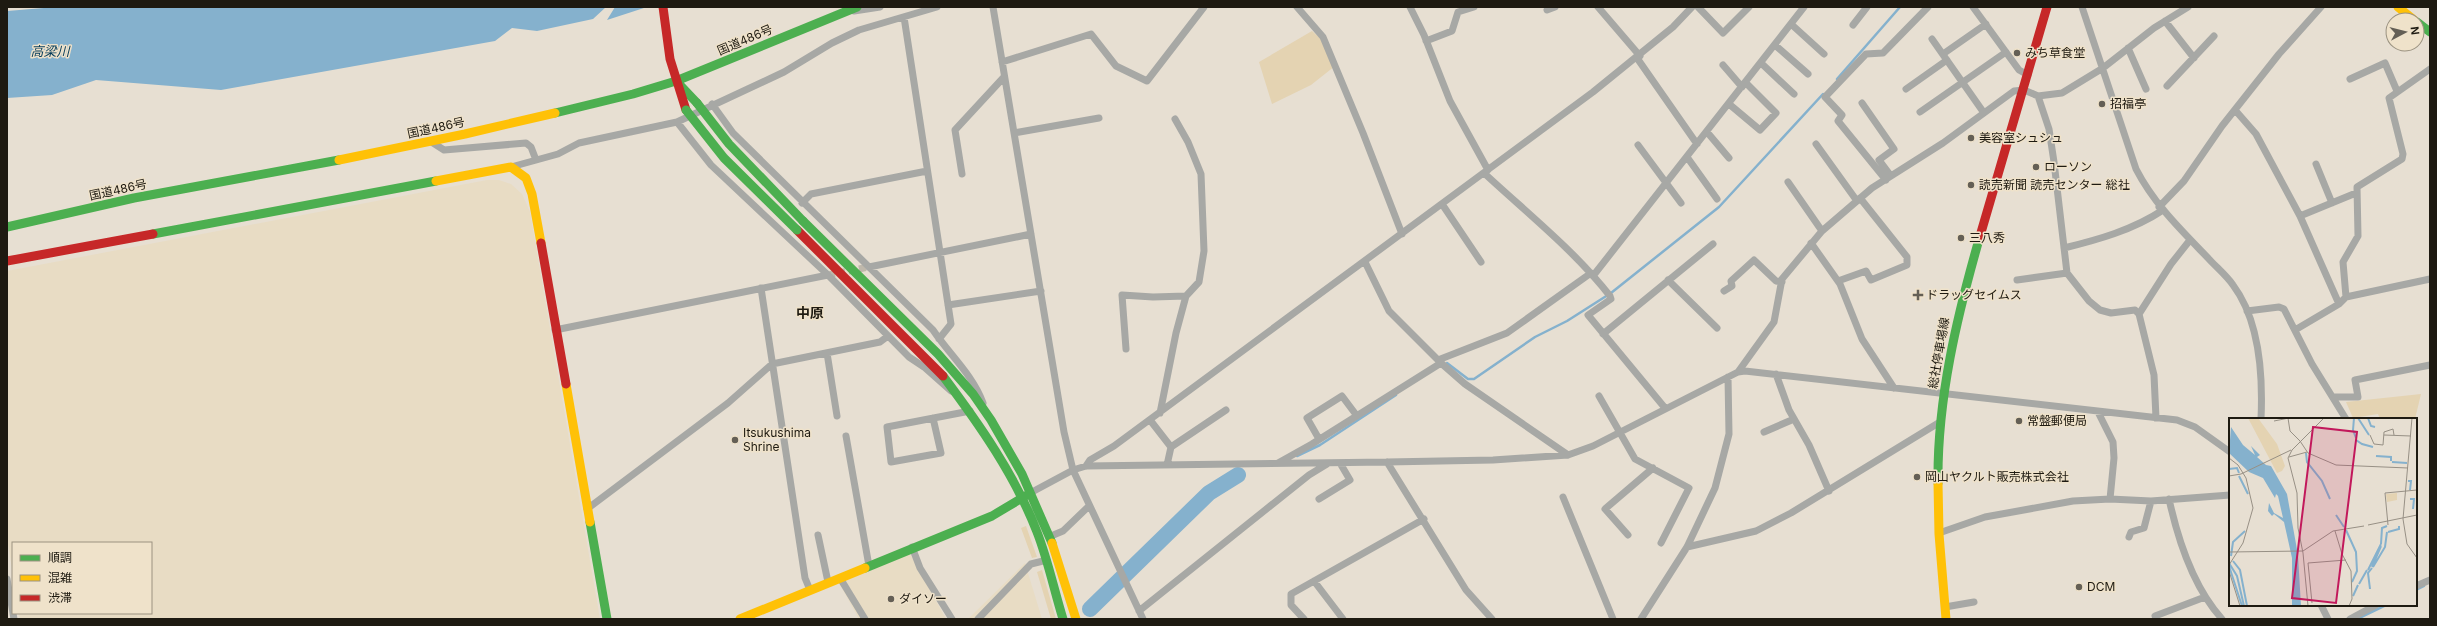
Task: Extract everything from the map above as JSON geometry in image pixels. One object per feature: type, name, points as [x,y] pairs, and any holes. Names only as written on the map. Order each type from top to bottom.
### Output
[{"type":"main road","points":[[663,7],[670,59],[676,81],[686,110],[703,136],[726,161],[941,373],[959,397],[970,412],[1022,497],[1047,560],[1062,617]]},
{"type":"main road","name":"国道486号","points":[[11,226],[134,198],[254,177],[430,141],[633,94],[676,81],[839,13],[857,7]]},
{"type":"main road","name":"総社停車場線","points":[[1946,619],[1939,534],[1937,477],[1940,422],[1944,394],[1957,317],[2047,7]]},
{"type":"main road","points":[[676,81],[697,103],[729,144],[803,221],[944,359],[973,394],[1015,458],[1032,492],[1051,536],[1076,616]]},
{"type":"main road","points":[[7,261],[511,167],[526,178],[532,194],[607,619]]},
{"type":"main road","points":[[740,619],[912,547],[992,516],[1032,492]]},
{"type":"street","points":[[839,13],[880,7]]},
{"type":"street","points":[[511,167],[558,154],[579,143],[677,122],[712,104],[784,72],[832,42],[859,30],[937,7]]},
{"type":"street","points":[[993,7],[1064,432],[1073,470],[1143,619]]},
{"type":"street","points":[[1002,62],[1091,34],[1116,66],[1147,81],[1204,7]]},
{"type":"street","points":[[1297,7],[1323,37],[1364,133],[1402,234]]},
{"type":"street","points":[[1410,7],[1426,41],[1450,101],[1486,172],[1592,274],[1608,294],[1611,298],[1588,315],[1665,408]]},
{"type":"street","points":[[1426,41],[1448,35],[1455,28],[1458,12],[1474,7]]},
{"type":"street","points":[[1547,10],[1555,7]]},
{"type":"street","points":[[1598,7],[1639,57],[1697,144]]},
{"type":"street","points":[[1086,466],[1090,460],[1114,446],[1160,413],[1639,57],[1673,27],[1692,7]]},
{"type":"street","points":[[1698,7],[1723,32],[1749,7]]},
{"type":"street","points":[[1276,464],[1356,416],[1440,361],[1507,333],[1592,274],[1687,158],[1804,7]]},
{"type":"street","points":[[1853,25],[1867,7]]},
{"type":"street","points":[[1888,178],[1838,121],[1842,115],[1825,97],[1866,54],[1883,53],[1928,7]]},
{"type":"street","points":[[1973,7],[2019,70],[2028,75]]},
{"type":"street","points":[[2082,7],[2136,169],[2145,187],[2161,209],[2232,283],[2247,311],[2262,376],[2261,418]]},
{"type":"street","points":[[1032,492],[1073,470],[1086,466],[1327,464],[1493,460],[1568,455],[1577,453],[1738,372],[1774,322],[1782,282],[1811,243],[1822,231],[1858,199],[1943,143],[2014,91],[2024,90],[2038,96],[2062,93],[2103,68],[2165,20],[2188,7]]},
{"type":"street","points":[[2064,248],[2130,228],[2146,221],[2161,209],[2184,182],[2234,110],[2279,54],[2320,7]]},
{"type":"street","points":[[904,17],[951,324],[939,339]]},
{"type":"street","points":[[2165,20],[2194,58]]},
{"type":"street","points":[[1791,24],[1824,54]]},
{"type":"street","points":[[1906,89],[1986,24]]},
{"type":"street","points":[[2167,86],[2214,36]]},
{"type":"street","points":[[1932,39],[1984,113]]},
{"type":"street","points":[[1775,45],[1808,74]]},
{"type":"street","points":[[2128,48],[2146,89]]},
{"type":"street","points":[[1920,112],[2006,52]]},
{"type":"street","points":[[1761,63],[1794,94]]},
{"type":"street","points":[[2350,79],[2385,63],[2397,91]]},
{"type":"street","points":[[1723,65],[1776,112],[1760,130],[1729,104]]},
{"type":"street","points":[[2346,297],[2343,262],[2358,236],[2356,193],[2359,184],[2402,158],[2389,98],[2430,69]]},
{"type":"street","points":[[962,174],[954,130],[1004,77]]},
{"type":"street","points":[[2038,96],[2049,129],[2066,273],[2100,310],[2111,313],[2135,310],[2139,314],[2154,375],[2156,418]]},
{"type":"street","points":[[1862,103],[1894,149],[1879,160],[1888,178]]},
{"type":"street","points":[[712,104],[733,133],[802,203],[933,330],[979,393],[987,414]]},
{"type":"street","points":[[2234,110],[2256,134],[2300,216],[2339,304]]},
{"type":"street","points":[[1014,133],[1099,118]]},
{"type":"street","points":[[1160,413],[1176,333],[1186,296],[1199,282],[1203,261],[1202,188],[1198,166],[1175,119]]},
{"type":"street","points":[[677,122],[712,165],[828,275],[909,357],[924,367],[959,397]]},
{"type":"street","points":[[1707,132],[1729,158]]},
{"type":"street","points":[[430,141],[444,150],[526,143],[531,147],[536,160]]},
{"type":"street","points":[[1816,144],[1858,199],[1907,257],[1907,266],[1871,280],[1866,271],[1838,281]]},
{"type":"street","points":[[1638,145],[1681,203]]},
{"type":"street","points":[[1687,158],[1717,199]]},
{"type":"street","points":[[2316,164],[2332,203]]},
{"type":"street","points":[[802,203],[811,194],[927,171]]},
{"type":"street","points":[[1788,182],[1822,231]]},
{"type":"street","points":[[2300,216],[2356,193]]},
{"type":"street","points":[[1442,204],[1482,262]]},
{"type":"street","points":[[7,235],[11,226]]},
{"type":"street","points":[[869,267],[1031,234]]},
{"type":"street","points":[[2139,314],[2171,264],[2190,240]]},
{"type":"street","points":[[1811,243],[1838,281],[1862,339],[1894,388]]},
{"type":"street","points":[[1603,334],[1713,244]]},
{"type":"street","points":[[1724,290],[1732,286],[1731,281],[1754,260],[1776,281],[1782,282]]},
{"type":"street","points":[[1365,262],[1389,311],[1440,361],[1465,384],[1568,455]]},
{"type":"street","points":[[2017,280],[2066,273]]},
{"type":"street","points":[[555,330],[828,275]]},
{"type":"street","points":[[2294,330],[2339,304],[2346,297],[2430,278]]},
{"type":"street","points":[[1668,280],[1718,328]]},
{"type":"street","points":[[761,288],[805,578],[810,590]]},
{"type":"street","points":[[948,305],[1041,291]]},
{"type":"street","points":[[1126,349],[1122,295],[1153,298],[1186,296]]},
{"type":"street","points":[[2247,311],[2279,307],[2284,309],[2294,330],[2345,418]]},
{"type":"street","points":[[587,509],[728,403],[772,364],[880,342],[888,336]]},
{"type":"street","points":[[827,353],[838,416]]},
{"type":"street","points":[[2333,397],[2358,397],[2355,380],[2430,365]]},
{"type":"street","points":[[1738,372],[1776,374],[2177,420],[2195,427],[2229,451]]},
{"type":"street","points":[[1776,374],[1782,394],[1809,445],[1829,491]]},
{"type":"street","points":[[1641,619],[1687,547],[1715,488],[1725,454],[1730,416],[1728,377]]},
{"type":"street","points":[[1319,439],[1307,418],[1342,396],[1356,416]]},
{"type":"street","points":[[1599,396],[1636,459],[1689,488],[1661,543]]},
{"type":"street","points":[[1167,465],[1171,447],[1226,410]]},
{"type":"street","points":[[933,418],[941,453],[891,462],[887,427],[933,418],[970,412]]},
{"type":"street","points":[[2098,412],[2113,442],[2114,458],[2110,499]]},
{"type":"street","points":[[1764,432],[1794,419]]},
{"type":"street","points":[[1150,420],[1171,447]]},
{"type":"street","points":[[1687,547],[1756,531],[1829,491],[1940,422]]},
{"type":"street","points":[[846,436],[869,566]]},
{"type":"street","points":[[1387,462],[1424,519],[1466,590],[1492,619]]},
{"type":"street","points":[[1319,499],[1350,480],[1340,463]]},
{"type":"street","points":[[1139,611],[1308,476],[1327,464]]},
{"type":"street","points":[[1628,535],[1605,509],[1653,468]]},
{"type":"street","points":[[1939,534],[1985,517],[2073,501],[2110,499],[2151,501],[2229,495]]},
{"type":"street","points":[[1563,497],[1613,619]]},
{"type":"street","points":[[2169,499],[2184,550],[2205,597],[2222,619]]},
{"type":"street","points":[[2129,537],[2131,532],[2144,528],[2151,501]]},
{"type":"street","points":[[1051,536],[1063,531],[1089,506]]},
{"type":"street","points":[[1304,619],[1291,605],[1289,596],[1424,519]]},
{"type":"street","points":[[818,535],[828,582]]},
{"type":"street","points":[[912,547],[920,568],[952,619]]},
{"type":"street","points":[[978,619],[1031,564],[1047,560]]},
{"type":"street","points":[[840,578],[865,619]]},
{"type":"street","points":[[7,579],[12,608]]},
{"type":"street","points":[[2417,586],[2430,580]]},
{"type":"street","points":[[1314,581],[1343,619]]},
{"type":"street","points":[[2156,619],[2154,616],[2205,597]]},
{"type":"street","points":[[1945,608],[1974,602]]},
{"type":"street","points":[[2322,606],[2328,619]]},
{"type":"street","points":[[2350,619],[2374,606]]},
{"type":"shaded area","points":[[1312,31],[1321,39],[1335,66],[1311,85],[1272,104],[1259,62]]},
{"type":"shaded area","points":[[487,180],[499,180],[511,184],[522,194],[530,212],[600,619],[20,619],[19,614],[152,614],[152,542],[12,542],[12,569],[7,538],[7,271]]},
{"type":"shaded area","points":[[2421,394],[2415,418],[2380,418],[2378,414],[2353,418],[2346,402]]},
{"type":"shaded area","points":[[1026,526],[1037,557],[1032,558],[1021,528]]},
{"type":"shaded area","points":[[909,552],[946,619],[859,619],[839,583]]},
{"type":"shaded area","points":[[1025,563],[1042,619],[968,619]]},
{"type":"shaded area","points":[[1042,570],[1056,619],[1051,619],[1037,572]]},
{"type":"water","name":"高梁川","points":[[56,7],[606,7],[593,19],[537,31],[512,28],[495,41],[221,90],[96,80],[52,95],[7,98],[7,11]]},
{"type":"water","points":[[615,7],[647,7],[607,20]]},
{"type":"waterway","points":[[1837,79],[1900,7]]},
{"type":"waterway","points":[[1447,363],[1468,379],[1474,379],[1535,337],[1567,321],[1611,293],[1719,207],[1823,94]]},
{"type":"waterway","points":[[1297,456],[1320,445],[1396,395]]},
{"type":"waterway","points":[[1090,609],[1209,493],[1238,475]]},
{"type":"waterway","points":[[2417,590],[2424,586]]},
{"type":"waterway","points":[[2359,618],[2384,606]]},
{"type":"tunnel","points":[[828,275],[869,267]]},
{"type":"traffic: fast","points":[[555,113],[633,94],[676,81],[857,7]]},
{"type":"traffic: fast","points":[[2425,28],[2430,32]]},
{"type":"traffic: fast","points":[[679,84],[697,103]]},
{"type":"traffic: fast","points":[[697,103],[729,144],[803,221]]},
{"type":"traffic: fast","points":[[686,110],[724,158],[797,230]]},
{"type":"traffic: fast","points":[[7,227],[134,198],[339,160]]},
{"type":"traffic: fast","points":[[153,234],[436,181]]},
{"type":"traffic: fast","points":[[803,221],[938,354],[973,394],[991,420],[1022,474],[1052,543]]},
{"type":"traffic: fast","points":[[1938,483],[1941,420],[1950,358],[1956,327],[1980,236]]},
{"type":"traffic: fast","points":[[943,376],[983,431],[1018,490],[1041,543],[1063,619]]},
{"type":"traffic: fast","points":[[865,568],[992,516],[1027,495]]},
{"type":"traffic: fast","points":[[590,522],[607,619]]},
{"type":"traffic: slow","points":[[2398,7],[2404,12]]},
{"type":"traffic: slow","points":[[339,160],[465,134],[555,113]]},
{"type":"traffic: slow","points":[[436,181],[511,167],[526,178],[532,194],[541,243]]},
{"type":"traffic: slow","points":[[566,384],[590,522]]},
{"type":"traffic: slow","points":[[1938,483],[1939,534],[1946,619]]},
{"type":"traffic: slow","points":[[1052,543],[1076,619]]},
{"type":"traffic: slow","points":[[740,619],[865,568]]},
{"type":"traffic: jam","points":[[663,7],[670,59],[686,110]]},
{"type":"traffic: jam","points":[[1980,236],[2047,7]]},
{"type":"traffic: jam","points":[[797,230],[943,376]]},
{"type":"traffic: jam","points":[[7,261],[153,234]]},
{"type":"traffic: jam","points":[[541,243],[566,384]]},
{"type":"place","name":"みち草食堂","points":[[2017,53]]},
{"type":"place","name":"招福亭","points":[[2102,104]]},
{"type":"place","name":"美容室シュシュ","points":[[1971,138]]},
{"type":"place","name":"ローソン","points":[[2036,167]]},
{"type":"place","name":"読売新聞 読売センター 総社","points":[[1971,185]]},
{"type":"place","name":"三八秀","points":[[1961,238]]},
{"type":"place","name":"ドラッグセイムス","points":[[1918,295]]},
{"type":"place","name":"常盤郵便局","points":[[2019,421]]},
{"type":"place","name":"Itsukushima Shrine","points":[[735,440]]},
{"type":"place","name":"岡山ヤクルト販売株式会社","points":[[1917,477]]},
{"type":"place","name":"DCM","points":[[2079,587]]},
{"type":"place","name":"ダイソー","points":[[891,599]]},
{"type":"district","name":"中原","points":[[810,313]]}]
